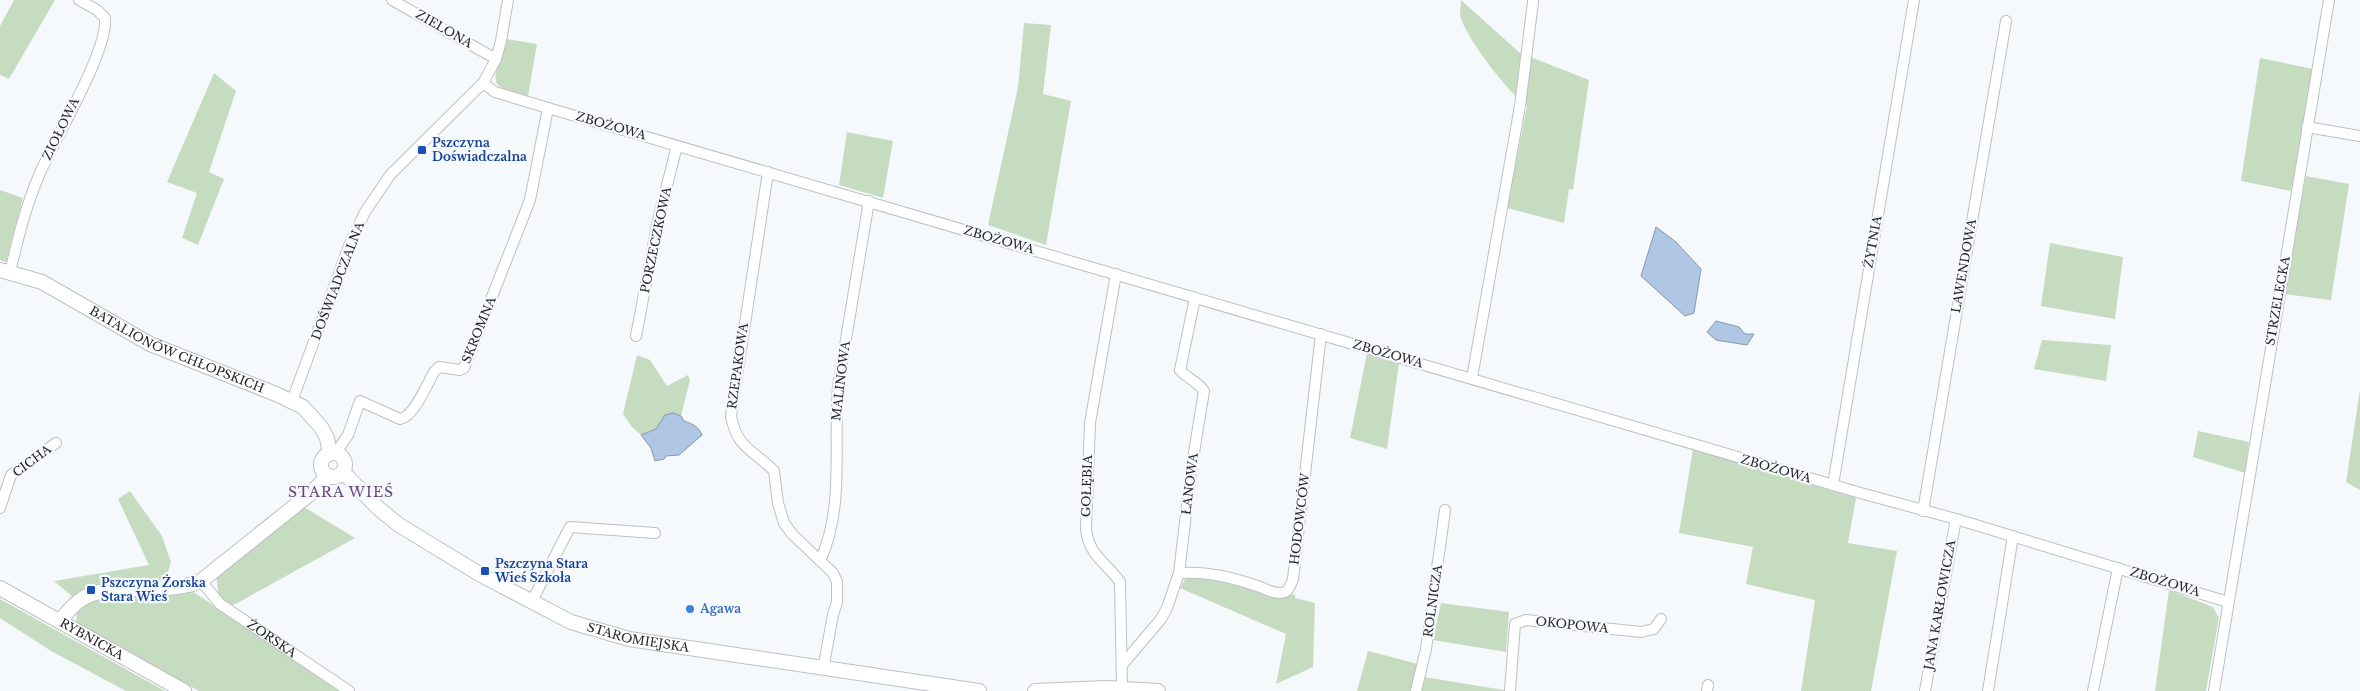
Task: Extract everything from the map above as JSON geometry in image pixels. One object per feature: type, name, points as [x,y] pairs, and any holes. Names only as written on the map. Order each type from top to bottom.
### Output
[{"type":"street","name":"ZIOŁOWA","points":[[5,271],[28,201],[87,78],[104,34],[105,18],[97,10],[79,0]]},
{"type":"street","name":"ZIELONA","points":[[392,0],[496,59]]},
{"type":"street","name":"DOŚWIADCZALNA","points":[[292,401],[348,246],[369,204],[390,175],[483,83],[496,59],[502,42],[508,0]]},
{"type":"street","name":"ŻYTNIA","points":[[1833,485],[1914,0]]},
{"type":"street","name":"STRZELECKA","points":[[2214,691],[2329,0]]},
{"type":"street","points":[[1472,378],[1520,106],[1533,2]]},
{"type":"street","name":"LAWENDOWA","points":[[1923,510],[2006,21]]},
{"type":"street","name":"ZBOŻOWA","points":[[483,83],[495,92],[548,108],[1833,485],[1956,519],[2228,602]]},
{"type":"street","name":"SKROMNA","points":[[333,454],[348,435],[360,401],[400,419],[405,418],[412,412],[434,372],[439,367],[460,370],[464,368],[535,185],[548,108]]},
{"type":"street","points":[[2307,128],[2360,136]]},
{"type":"street","name":"PORZECZKOWA","points":[[636,336],[658,220],[677,146]]},
{"type":"street","name":"RZEPAKOWA","points":[[768,172],[730,416],[733,428],[743,447],[774,471],[778,503],[784,523],[792,534],[833,573],[838,590],[823,669]]},
{"type":"street","name":"MALINOWA","points":[[820,561],[829,542],[835,509],[835,417],[838,387],[869,201]]},
{"type":"street","name":"BATALIONÓW CHŁOPSKICH","points":[[5,271],[42,282],[157,347],[303,407],[321,427],[333,454]]},
{"type":"street","name":"GOŁĘBIA","points":[[1116,274],[1090,422],[1086,529],[1087,542],[1093,553],[1120,582],[1122,688]]},
{"type":"street","name":"ŁANOWA","points":[[1122,665],[1161,619],[1167,608],[1178,573],[1190,470],[1204,391],[1198,382],[1185,376],[1180,370],[1195,298]]},
{"type":"street","name":"HODOWCÓW","points":[[1178,573],[1210,573],[1274,592],[1284,592],[1290,588],[1293,579],[1321,334]]},
{"type":"street","name":"CICHA","points":[[0,508],[11,475],[56,443]]},
{"type":"street","points":[[333,454],[344,461],[343,472],[338,476],[328,476],[323,471],[321,464],[324,458],[333,454]]},
{"type":"street","name":"STAROMIEJSKA","points":[[343,472],[378,508],[399,525],[531,603],[585,628],[629,639],[979,691]]},
{"type":"street","points":[[60,621],[75,603],[93,593],[179,588],[201,581],[311,493],[328,476]]},
{"type":"street","name":"ROLNICZA","points":[[1416,691],[1426,649],[1445,510]]},
{"type":"street","name":"JANA KARŁOWICZA","points":[[1925,691],[1956,519]]},
{"type":"street","points":[[531,603],[570,527],[655,533]]},
{"type":"street","points":[[1988,691],[2013,536]]},
{"type":"street","points":[[2093,691],[2118,568]]},
{"type":"street","name":"ŻORSKA","points":[[201,581],[220,604],[348,691]]},
{"type":"street","name":"RYBNICKA","points":[[0,588],[184,691]]},
{"type":"street","name":"OKOPOWA","points":[[1510,691],[1515,624],[1526,620],[1641,632],[1654,629],[1661,619]]},
{"type":"street","points":[[1035,691],[1122,688],[1155,691]]},
{"type":"green space","points":[[14,0],[55,0],[9,79],[0,75],[0,26]]},
{"type":"green space","points":[[1461,0],[1520,53],[1589,80],[1573,190],[1569,189],[1564,223],[1507,208],[1527,106],[1500,78],[1472,41],[1460,17]]},
{"type":"green space","points":[[1024,23],[1051,25],[1043,94],[1071,101],[1046,245],[988,225],[1018,87]]},
{"type":"green space","points":[[507,39],[537,44],[528,96],[504,89],[496,81],[497,70]]},
{"type":"green space","points":[[2260,58],[2313,69],[2291,191],[2241,181]]},
{"type":"green space","points":[[214,73],[236,91],[209,172],[224,179],[198,245],[182,238],[197,193],[167,182]]},
{"type":"green space","points":[[847,132],[893,141],[883,198],[839,185]]},
{"type":"green space","points":[[2306,176],[2349,184],[2331,300],[2284,294]]},
{"type":"green space","points":[[0,190],[23,198],[6,262],[0,260]]},
{"type":"green space","points":[[2050,243],[2123,257],[2115,319],[2041,306]]},
{"type":"green space","points":[[2042,340],[2111,345],[2106,381],[2034,369]]},
{"type":"green space","points":[[1367,353],[1399,363],[1387,449],[1350,438]]},
{"type":"green space","points":[[637,355],[650,360],[667,386],[688,375],[690,380],[681,416],[673,413],[666,415],[656,429],[641,435],[632,427],[623,414]]},
{"type":"green space","points":[[2360,390],[2360,490],[2346,482]]},
{"type":"green space","points":[[2198,431],[2249,442],[2245,473],[2193,457]]},
{"type":"green space","points":[[1693,449],[1856,498],[1848,543],[1897,551],[1871,691],[1801,691],[1815,600],[1746,584],[1753,547],[1679,533]]},
{"type":"green space","points":[[130,491],[162,536],[171,562],[165,582],[88,588],[74,598],[54,581],[149,565],[118,499]]},
{"type":"green space","points":[[304,507],[355,538],[230,607],[219,599],[216,575]]},
{"type":"green space","points":[[1194,577],[1238,583],[1276,597],[1295,594],[1295,598],[1315,603],[1313,667],[1276,684],[1286,634],[1180,588],[1185,579]]},
{"type":"green space","points":[[2169,590],[2213,607],[2219,618],[2206,691],[2155,691]]},
{"type":"green space","points":[[192,591],[340,691],[199,691],[76,622],[77,613],[82,606],[97,598]]},
{"type":"green space","points":[[0,599],[165,691],[126,691],[51,651],[0,618]]},
{"type":"green space","points":[[1441,603],[1509,612],[1506,652],[1433,640]]},
{"type":"green space","points":[[1368,651],[1418,664],[1411,691],[1357,691]]},
{"type":"green space","points":[[1424,677],[1504,690],[1504,691],[1420,691]]},
{"type":"water","points":[[1656,227],[1676,242],[1701,269],[1694,313],[1685,316],[1641,276]]},
{"type":"water","points":[[1716,321],[1739,327],[1745,334],[1754,334],[1747,345],[1716,340],[1707,332]]},
{"type":"water","points":[[673,413],[695,426],[702,435],[679,455],[666,456],[664,459],[655,461],[651,448],[641,435],[656,429],[665,415]]},
{"type":"place","name":"Pszczyna Doświadczalna","points":[[422,150]]},
{"type":"place","name":"Pszczyna Stara Wieś Szkoła","points":[[485,571]]},
{"type":"place","name":"Pszczyna Żorska Stara Wieś","points":[[91,590]]},
{"type":"place","name":"Agawa","points":[[690,609]]},
{"type":"district","name":"STARA WIEŚ","points":[[341,492]]}]
